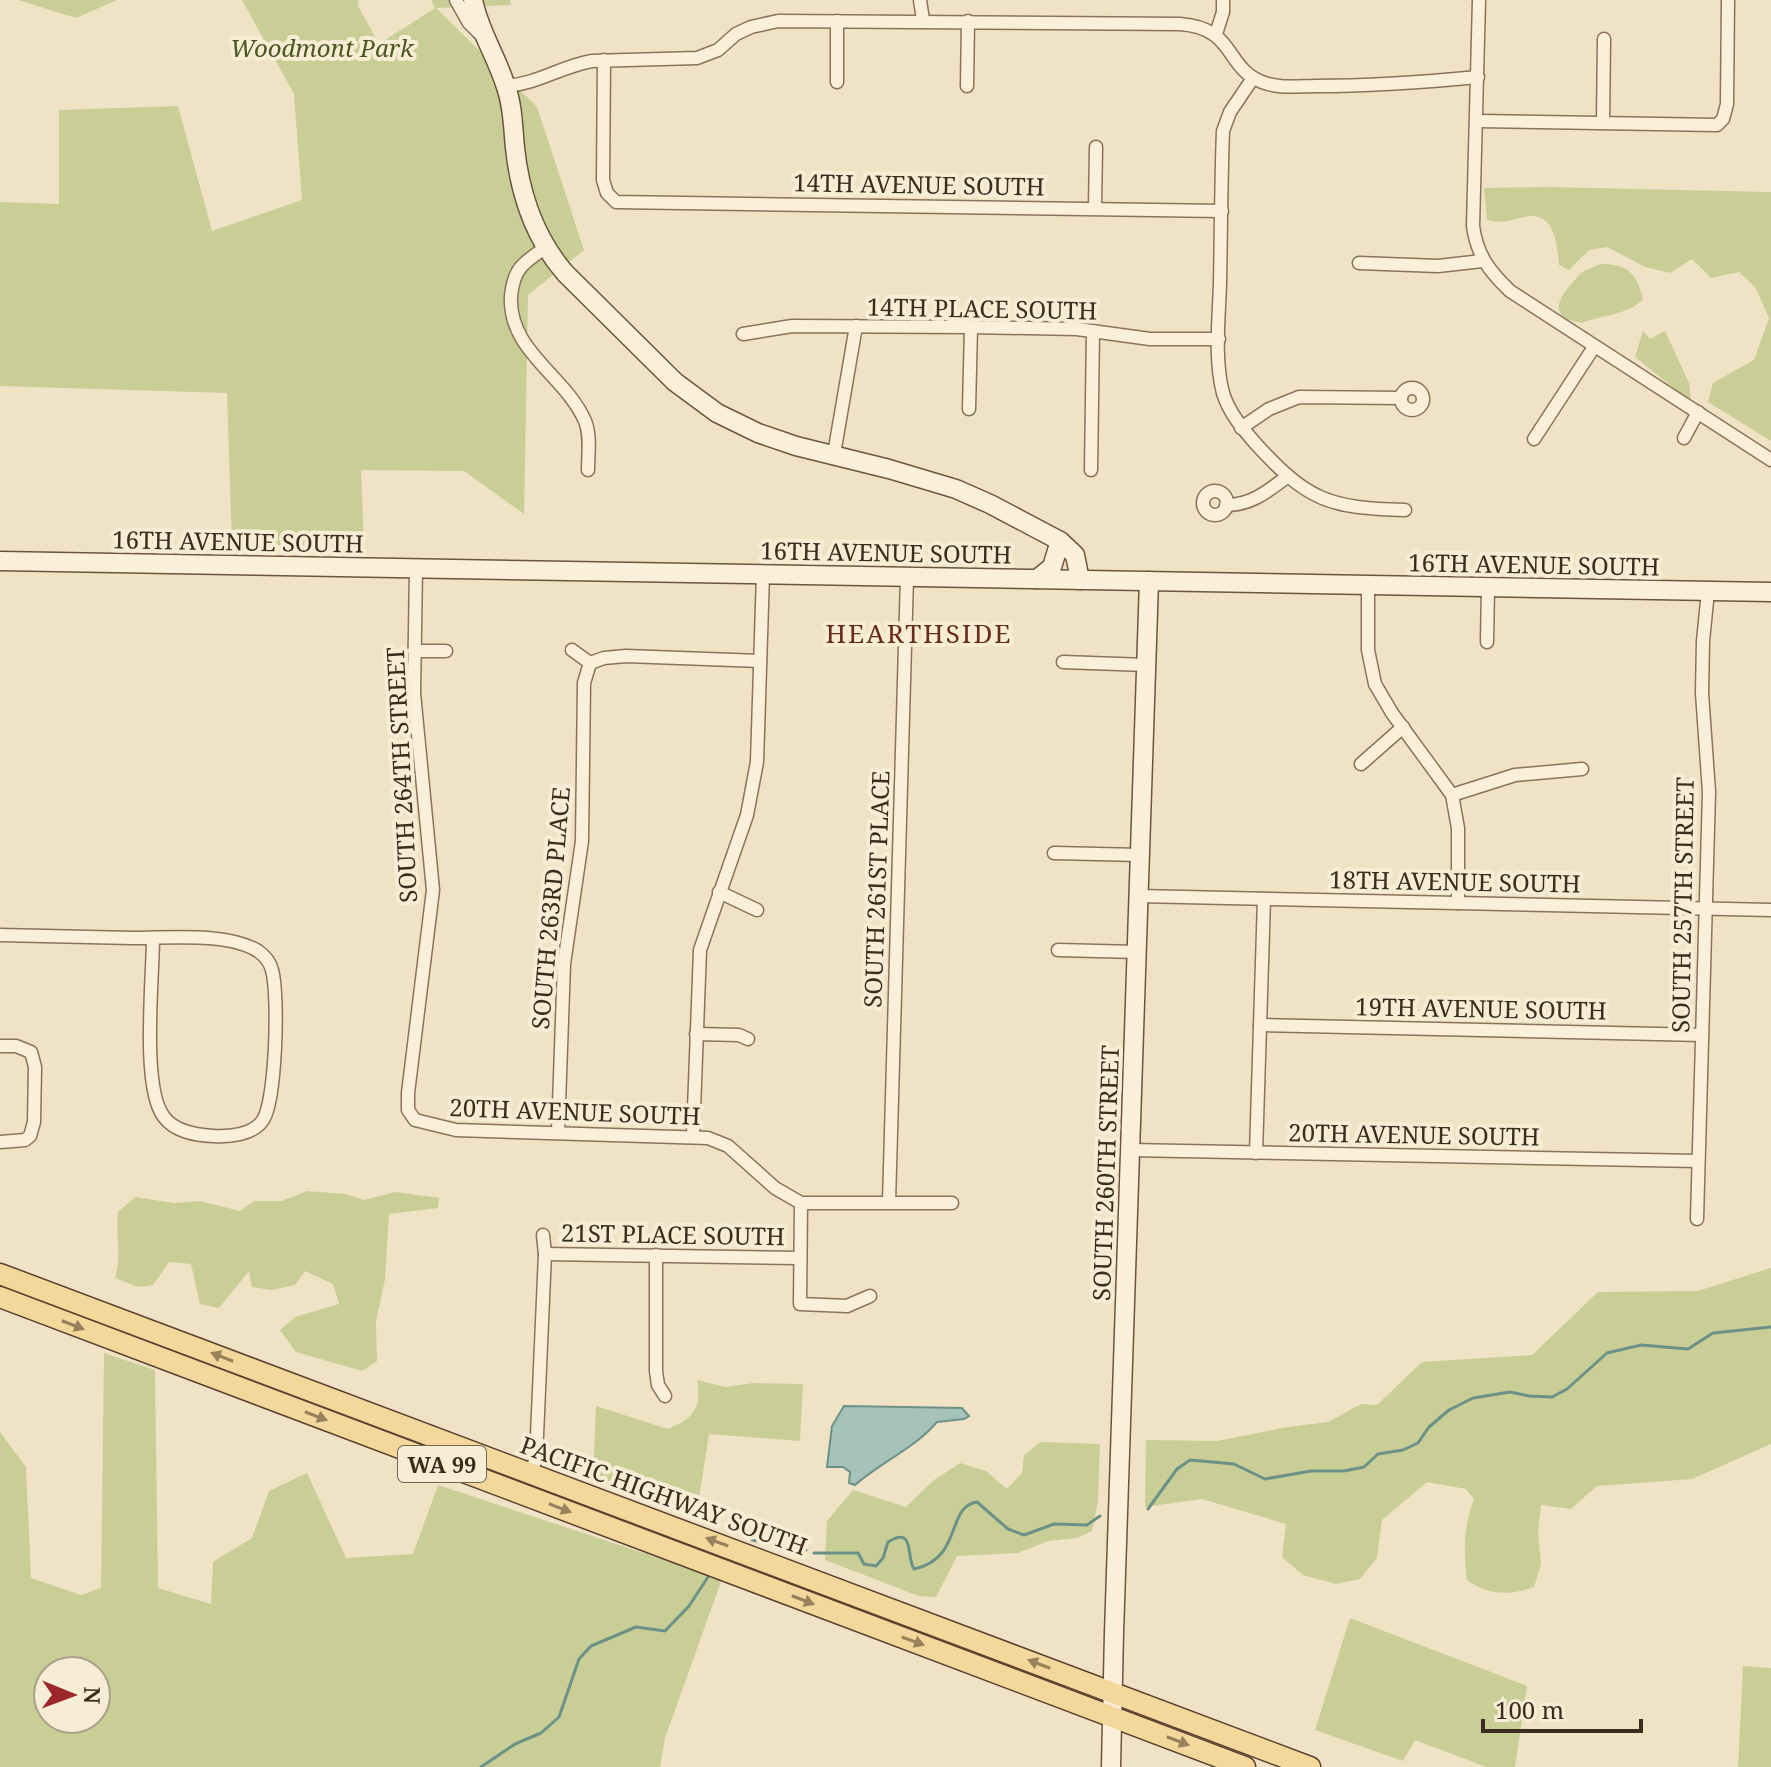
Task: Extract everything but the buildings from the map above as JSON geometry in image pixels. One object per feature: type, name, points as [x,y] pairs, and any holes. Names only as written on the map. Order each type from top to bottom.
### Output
[{"type":"main road","points":[[473,0],[485,39],[506,86],[522,196],[534,225],[565,273],[675,382],[699,402],[758,433],[956,489],[1023,520],[1060,541],[1075,555],[1080,580]]},
{"type":"main road","points":[[1037,579],[1052,567],[1060,541]]},
{"type":"main road","name":"16TH AVENUE SOUTH","points":[[0,561],[1771,592]]},
{"type":"main road","name":"SOUTH 260TH STREET","points":[[1111,1767],[1149,581]]},
{"type":"main road","name":"PACIFIC HIGHWAY SOUTH","points":[[0,1274],[1310,1767]]},
{"type":"main road","name":"PACIFIC HIGHWAY SOUTH","points":[[0,1297],[1245,1767]]},
{"type":"main road","points":[[368,1435],[408,1439],[429,1446],[441,1439]]},
{"type":"main road","points":[[438,1462],[456,1457],[510,1465]]},
{"type":"street","points":[[456,0],[469,23],[485,39]]},
{"type":"street","points":[[920,0],[923,20]]},
{"type":"street","points":[[1216,34],[1223,12],[1223,0]]},
{"type":"street","points":[[1479,0],[1473,226],[1482,261],[1510,291],[1771,460]]},
{"type":"street","points":[[1478,121],[1603,121],[1713,126],[1723,121],[1727,104],[1728,0]]},
{"type":"street","points":[[506,86],[525,85],[580,63],[697,58],[718,50],[736,34],[759,24],[778,21],[1167,23],[1197,26],[1216,34],[1253,78],[1276,85],[1354,86],[1478,77]]},
{"type":"street","points":[[837,21],[837,82]]},
{"type":"street","points":[[967,86],[968,21]]},
{"type":"street","points":[[1603,121],[1604,39]]},
{"type":"street","name":"14TH AVENUE SOUTH","points":[[604,60],[603,180],[607,193],[616,202],[1222,211]]},
{"type":"street","points":[[1253,78],[1240,93],[1223,131],[1219,339],[1223,394],[1241,428],[1310,494],[1355,509],[1405,510]]},
{"type":"street","points":[[1354,86],[1354,100]]},
{"type":"street","points":[[1095,208],[1096,147]]},
{"type":"street","points":[[546,247],[521,267],[513,284],[511,307],[514,325],[526,348],[580,410],[587,425],[588,470]]},
{"type":"street","points":[[1359,263],[1438,266],[1482,261]]},
{"type":"street","name":"14TH PLACE SOUTH","points":[[743,334],[783,326],[971,327],[1093,331],[1150,339],[1219,339]]},
{"type":"street","points":[[834,454],[856,326]]},
{"type":"street","points":[[969,409],[971,327]]},
{"type":"street","points":[[1091,470],[1093,331]]},
{"type":"street","points":[[1534,439],[1594,347]]},
{"type":"street","points":[[1241,428],[1278,404],[1299,397],[1401,398]]},
{"type":"street","points":[[1684,438],[1698,412]]},
{"type":"street","points":[[1226,505],[1255,499],[1288,476]]},
{"type":"street","name":"SOUTH 264TH STREET","points":[[415,1120],[408,1110],[408,1093],[433,890],[415,708],[416,568]]},
{"type":"street","points":[[693,1136],[700,950],[754,791],[763,574]]},
{"type":"street","name":"SOUTH 261ST PLACE","points":[[889,1202],[907,577]]},
{"type":"street","points":[[1368,585],[1370,672],[1386,705],[1452,795],[1458,828],[1458,903]]},
{"type":"street","points":[[1487,642],[1488,587]]},
{"type":"street","name":"SOUTH 257TH STREET","points":[[1697,1219],[1709,792],[1702,693],[1708,591]]},
{"type":"street","points":[[572,650],[590,663],[626,656],[760,661]]},
{"type":"street","points":[[414,651],[446,651]]},
{"type":"street","points":[[1063,662],[1146,665]]},
{"type":"street","name":"SOUTH 263RD PLACE","points":[[558,1132],[564,964],[582,841],[584,683],[590,663]]},
{"type":"street","points":[[1361,764],[1403,727]]},
{"type":"street","points":[[1452,795],[1515,775],[1582,769]]},
{"type":"street","points":[[1054,853],[1140,855]]},
{"type":"street","points":[[719,892],[757,910]]},
{"type":"street","name":"18TH AVENUE SOUTH","points":[[1139,896],[1771,910]]},
{"type":"street","points":[[1256,1153],[1264,899]]},
{"type":"street","points":[[0,935],[153,938],[226,941],[245,945],[263,955],[272,970],[272,1087],[261,1124],[247,1132],[220,1136],[186,1131],[166,1121],[156,1102],[152,1083],[153,938]]},
{"type":"street","points":[[1058,950],[1137,952]]},
{"type":"street","name":"19TH AVENUE SOUTH","points":[[1260,1025],[1702,1035]]},
{"type":"street","points":[[696,1034],[739,1035],[748,1039]]},
{"type":"street","points":[[0,1046],[25,1048],[31,1052],[35,1067],[34,1122],[30,1136],[18,1142],[0,1142]]},
{"type":"street","name":"20TH AVENUE SOUTH","points":[[415,1120],[456,1130],[693,1136],[725,1143],[780,1192],[801,1203]]},
{"type":"street","name":"20TH AVENUE SOUTH","points":[[1130,1150],[1698,1161]]},
{"type":"street","points":[[870,1296],[847,1306],[800,1304],[801,1203],[952,1203]]},
{"type":"street","points":[[531,1473],[536,1458],[545,1254],[543,1235]]},
{"type":"street","name":"21ST PLACE SOUTH","points":[[545,1254],[800,1258]]},
{"type":"street","points":[[656,1255],[656,1371],[658,1385],[665,1396]]},
{"type":"green space","points":[[18,0],[117,0],[76,18]]},
{"type":"green space","name":"Woodmont Park","points":[[242,0],[358,0],[358,6],[379,44],[435,8],[431,0],[510,0],[511,5],[436,8],[537,107],[584,250],[528,295],[524,514],[464,471],[361,470],[364,544],[232,547],[227,393],[0,386],[0,202],[59,204],[59,110],[178,106],[212,231],[302,200],[294,94]]},
{"type":"green space","points":[[1484,188],[1771,192],[1771,441],[1708,402],[1713,383],[1754,360],[1769,318],[1755,287],[1739,272],[1711,278],[1692,259],[1670,273],[1645,267],[1607,247],[1589,250],[1569,270],[1559,265],[1552,230],[1542,219],[1534,216],[1502,222],[1487,220]]},
{"type":"green space","points":[[1600,264],[1618,266],[1630,272],[1643,299],[1623,312],[1582,323],[1564,317],[1559,308],[1567,289],[1581,273]]},
{"type":"green space","points":[[1643,331],[1650,339],[1665,331],[1689,383],[1691,402],[1635,357]]},
{"type":"green space","points":[[307,1191],[345,1194],[364,1200],[395,1192],[439,1198],[438,1208],[389,1214],[385,1279],[376,1322],[377,1361],[362,1371],[296,1352],[280,1330],[295,1317],[339,1304],[333,1284],[305,1271],[295,1285],[271,1290],[252,1287],[249,1271],[219,1308],[200,1304],[191,1264],[169,1262],[153,1285],[138,1287],[115,1278],[118,1212],[135,1197],[174,1203],[200,1201],[240,1211],[254,1201],[282,1201]]},
{"type":"green space","points":[[1771,1268],[1771,1444],[1692,1479],[1597,1486],[1571,1509],[1541,1505],[1538,1532],[1541,1564],[1534,1587],[1516,1592],[1499,1592],[1483,1589],[1467,1580],[1465,1538],[1474,1499],[1466,1489],[1427,1482],[1382,1520],[1377,1558],[1360,1579],[1336,1584],[1303,1575],[1282,1557],[1286,1524],[1202,1499],[1145,1507],[1146,1440],[1217,1441],[1328,1422],[1361,1404],[1377,1405],[1422,1362],[1532,1355],[1598,1292],[1698,1291]]},
{"type":"green space","points":[[104,1353],[155,1370],[158,1588],[211,1604],[213,1562],[252,1538],[269,1491],[307,1473],[346,1558],[413,1554],[438,1485],[722,1579],[665,1738],[660,1767],[0,1767],[0,1432],[26,1467],[31,1578],[81,1595],[101,1588]]},
{"type":"green space","points":[[697,1380],[725,1387],[754,1383],[803,1384],[800,1441],[709,1434],[696,1518],[593,1480],[596,1406],[668,1429],[684,1421],[694,1411],[698,1398]]},
{"type":"green space","points":[[1041,1442],[1100,1444],[1098,1501],[1092,1531],[1077,1538],[1048,1541],[1018,1553],[957,1556],[936,1597],[919,1596],[825,1560],[827,1521],[853,1490],[906,1507],[934,1480],[960,1463],[986,1471],[1007,1489],[1022,1473],[1024,1455]]},
{"type":"green space","points":[[1350,1618],[1527,1686],[1515,1767],[1486,1767],[1415,1740],[1403,1761],[1315,1730]]},
{"type":"green space","points":[[1743,1666],[1771,1668],[1771,1767],[1738,1767]]},
{"type":"water","points":[[844,1406],[962,1408],[969,1416],[937,1422],[919,1440],[855,1485],[849,1483],[850,1472],[843,1467],[827,1467],[832,1426]]},
{"type":"waterway","points":[[1148,1509],[1177,1469],[1190,1460],[1234,1464],[1265,1479],[1311,1471],[1344,1471],[1364,1467],[1378,1454],[1403,1450],[1418,1443],[1429,1427],[1449,1410],[1473,1398],[1510,1392],[1552,1397],[1567,1389],[1607,1353],[1641,1345],[1688,1349],[1713,1333],[1771,1327]]},
{"type":"waterway","points":[[814,1553],[858,1553],[864,1564],[876,1566],[883,1558],[888,1542],[902,1537],[908,1545],[914,1569],[940,1555],[961,1513],[977,1502],[1008,1529],[1024,1535],[1054,1524],[1087,1525],[1100,1516]]},
{"type":"waterway","points":[[752,1540],[806,1550]]},
{"type":"waterway","points":[[481,1767],[515,1744],[541,1733],[559,1717],[579,1659],[591,1646],[636,1627],[665,1631],[689,1606],[708,1577]]},
{"type":"district","name":"HEARTHSIDE","points":[[919,633]]}]
